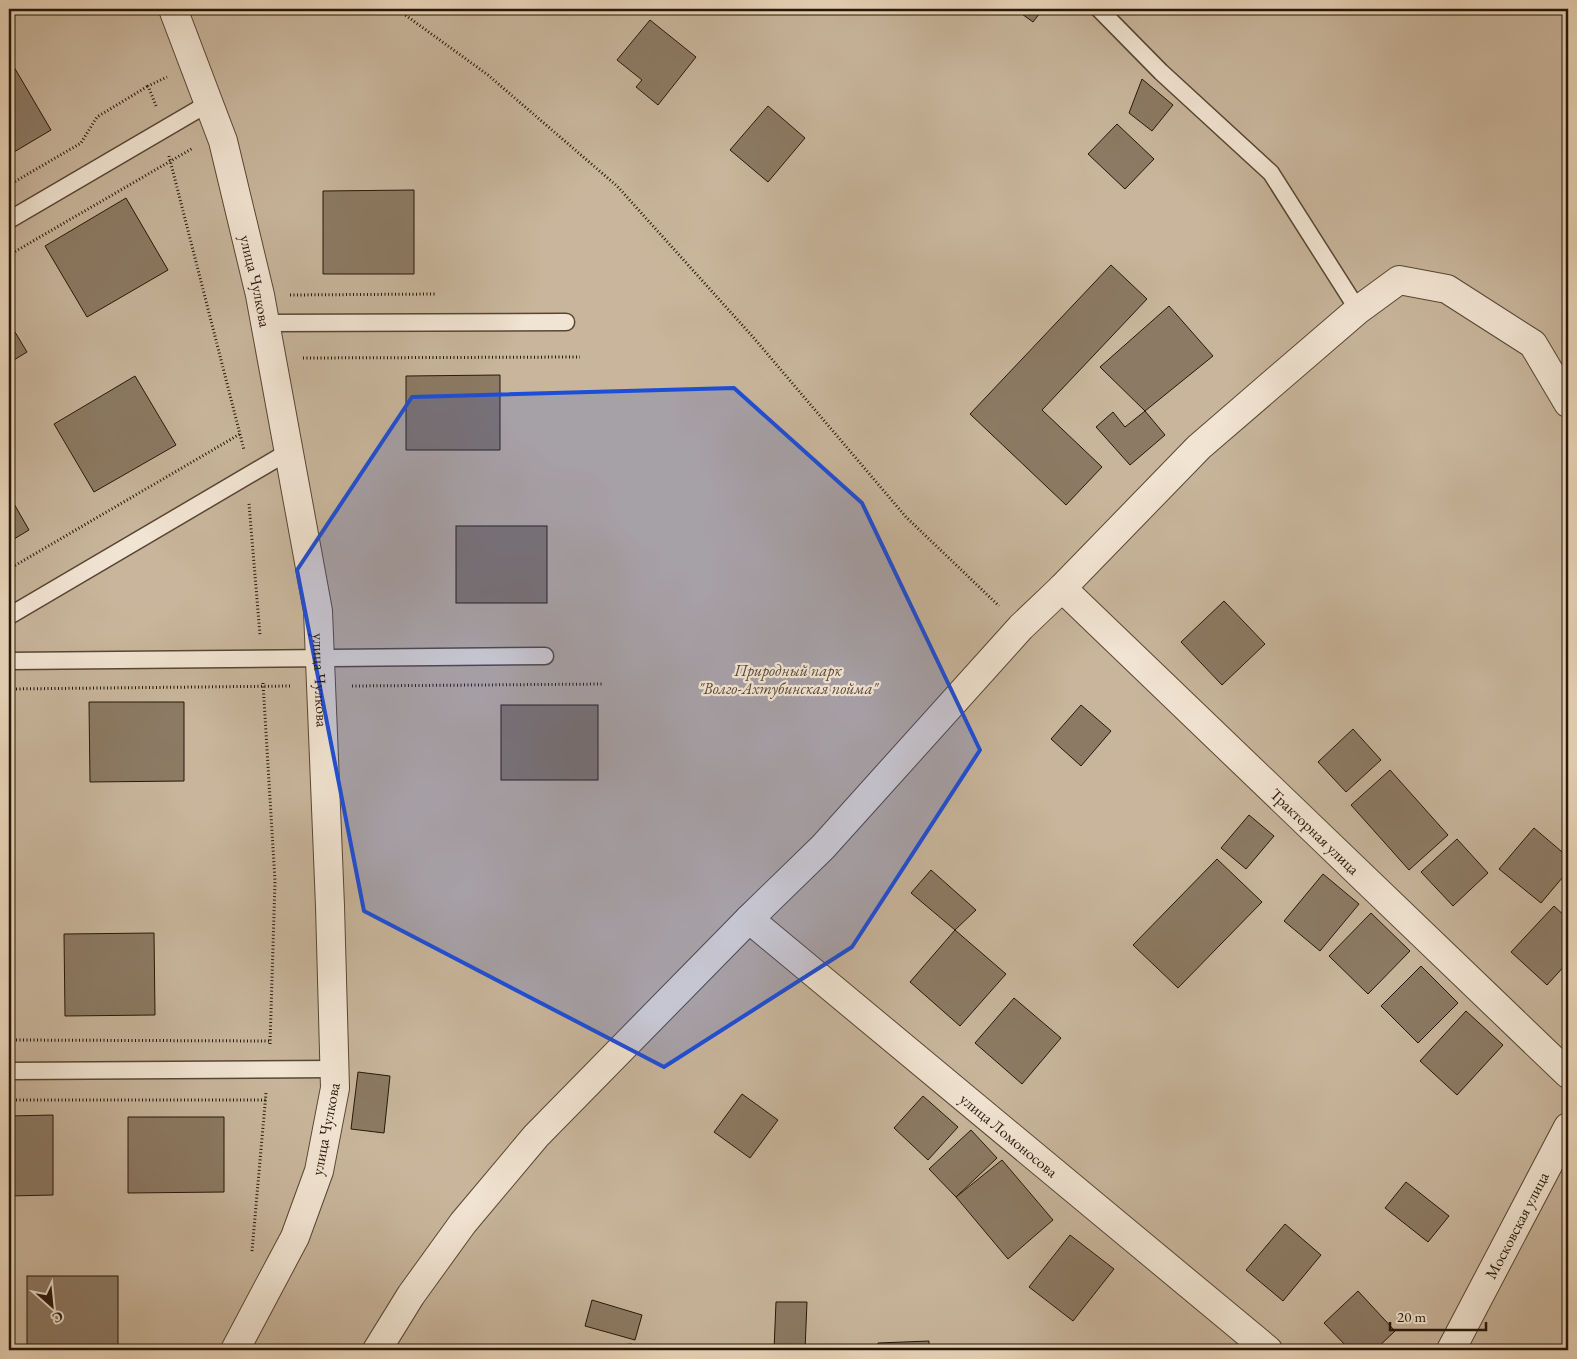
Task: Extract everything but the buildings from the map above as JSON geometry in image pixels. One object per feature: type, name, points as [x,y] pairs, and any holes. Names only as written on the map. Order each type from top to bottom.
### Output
[{"type":"street","name":"улица Чулкова","points":[[173,9],[220,133],[260,294],[318,611],[335,1088],[319,1171],[296,1237],[235,1350]]},
{"type":"street","points":[[377,1350],[411,1295],[462,1223],[536,1136],[749,919],[823,847],[1021,627],[1062,588],[1199,447],[1358,310],[1399,280],[1447,289],[1533,344],[1568,403]]},
{"type":"street","name":"Тракторная улица","points":[[1062,588],[1568,1074]]},
{"type":"street","name":"улица Ломоносова","points":[[749,919],[1268,1350]]},
{"type":"street","name":"Московская улица","points":[[1451,1350],[1568,1127]]},
{"type":"lane","points":[[1099,9],[1161,72],[1271,173],[1358,310]]},
{"type":"lane","points":[[9,220],[209,103]]},
{"type":"lane","points":[[266,323],[566,322]]},
{"type":"lane","points":[[9,616],[288,452]]},
{"type":"lane","points":[[9,661],[545,656]]},
{"type":"lane","points":[[9,1071],[334,1069]]},
{"type":"path","points":[[397,9],[488,75],[617,186],[753,337],[906,517],[1021,627]]},
{"type":"path","points":[[9,185],[81,143],[97,117],[148,86]]},
{"type":"path","points":[[9,255],[220,133]]},
{"type":"path","points":[[260,294],[437,294]]},
{"type":"path","points":[[272,358],[580,357]]},
{"type":"path","points":[[9,570],[240,434]]},
{"type":"path","points":[[9,1040],[270,1041]]},
{"type":"path","points":[[9,1100],[266,1100]]},
{"type":"highlighted area","points":[[734,388],[862,503],[980,750],[852,947],[664,1067],[364,911],[297,570],[412,397]]},
{"type":"green space","name":"Природный парк \"Волго-Ахтубинская пойма\"","points":[[9,9],[1568,9],[1568,1350],[9,1350]]}]
